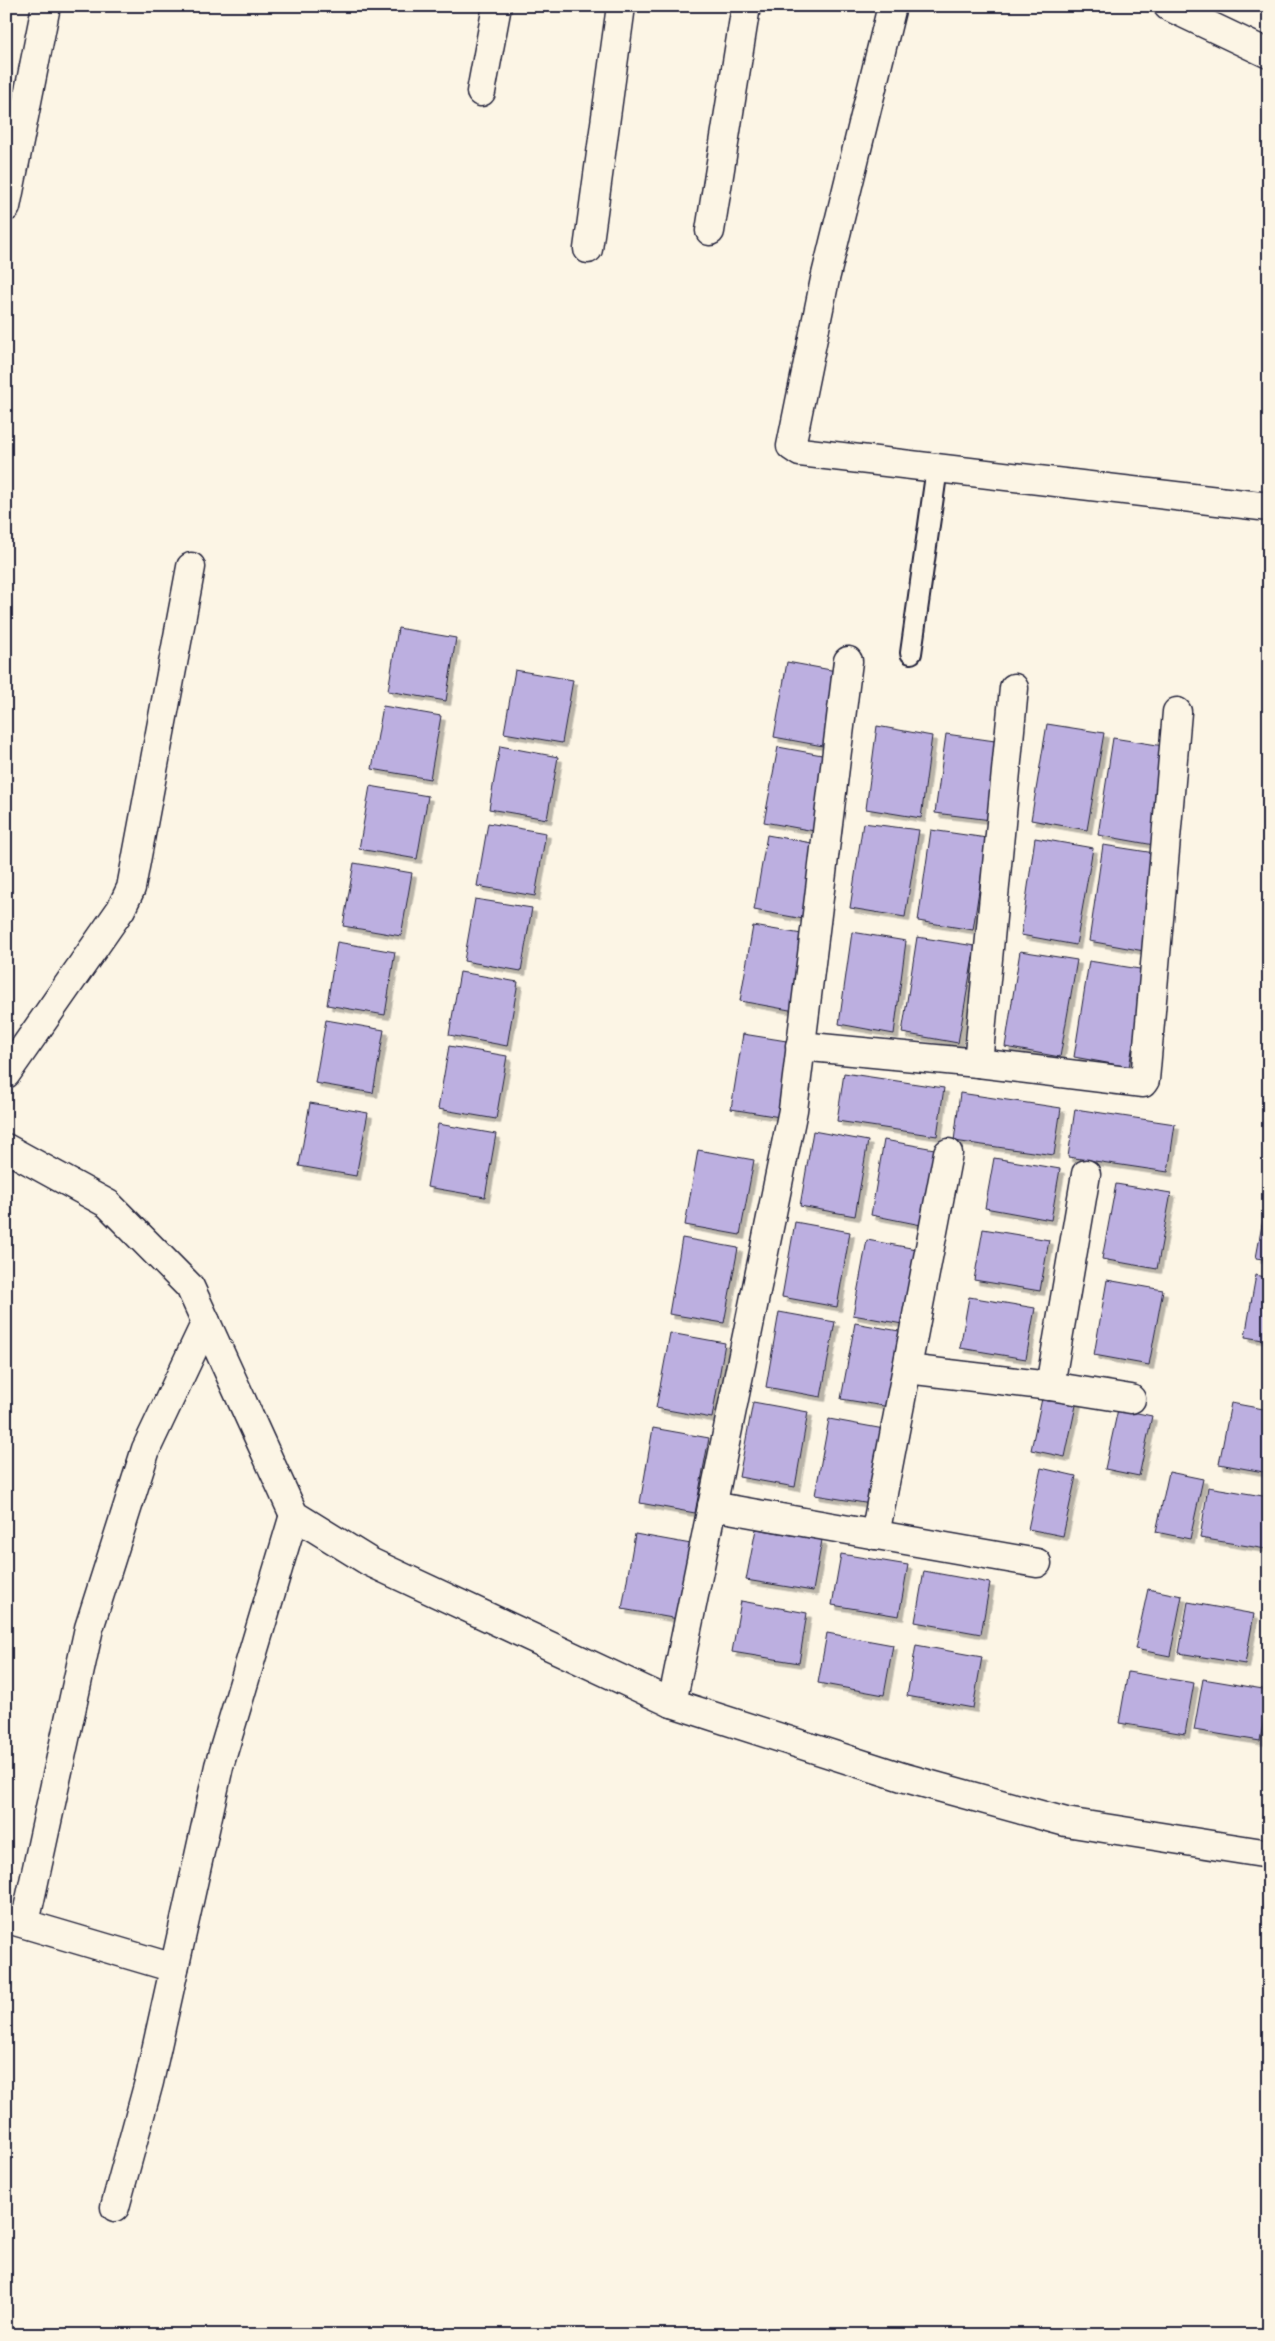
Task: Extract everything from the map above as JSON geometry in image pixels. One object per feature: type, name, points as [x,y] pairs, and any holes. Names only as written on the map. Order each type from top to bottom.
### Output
[{"type":"street","points":[[6,208],[46,6]]},
{"type":"street","points":[[481,92],[497,6]]},
{"type":"street","points":[[588,249],[621,6]]},
{"type":"street","points":[[710,231],[746,6]]},
{"type":"street","points":[[892,6],[826,279],[791,446],[800,452],[1269,506]]},
{"type":"street","points":[[1168,6],[1269,54]]},
{"type":"street","points":[[6,1074],[121,909],[131,888],[191,567]]},
{"type":"street","points":[[672,1703],[793,1110],[848,661]]},
{"type":"street","points":[[978,1063],[1014,688]]},
{"type":"street","points":[[800,1046],[978,1063],[1138,1084],[1143,1083],[1145,1080],[1177,712]]},
{"type":"street","points":[[6,1148],[108,1204],[190,1287],[294,1515],[370,1562],[672,1703],[902,1777],[1066,1822],[1269,1854]]},
{"type":"street","points":[[875,1534],[948,1152]]},
{"type":"street","points":[[1050,1386],[1086,1174]]},
{"type":"street","points":[[174,1968],[15,1920],[88,1628],[146,1449],[206,1322]]},
{"type":"street","points":[[907,1369],[1050,1386],[1132,1399]]},
{"type":"street","points":[[712,1506],[1037,1563]]},
{"type":"street","points":[[115,2207],[149,2082],[219,1766],[294,1515]]},
{"type":"lane","points":[[911,653],[937,468]]},
{"type":"building","points":[[398,628],[456,638],[446,701],[388,691]]},
{"type":"building","points":[[787,662],[842,672],[828,747],[774,737]]},
{"type":"building","points":[[515,670],[573,680],[562,743],[504,733]]},
{"type":"building","points":[[383,706],[441,716],[430,779],[372,769]]},
{"type":"building","points":[[1047,724],[1104,733],[1087,830],[1031,820]]},
{"type":"building","points":[[877,726],[932,736],[921,818],[866,809]]},
{"type":"building","points":[[946,734],[1002,742],[991,820],[935,813]]},
{"type":"building","points":[[1113,738],[1170,747],[1154,845],[1098,835]]},
{"type":"building","points":[[500,746],[558,757],[547,819],[489,809]]},
{"type":"building","points":[[778,747],[833,757],[820,832],[764,822]]},
{"type":"building","points":[[370,786],[428,796],[417,859],[359,849]]},
{"type":"building","points":[[488,823],[546,833],[535,896],[477,886]]},
{"type":"building","points":[[863,823],[919,830],[905,917],[850,908]]},
{"type":"building","points":[[931,830],[987,838],[973,930],[918,921]]},
{"type":"building","points":[[767,835],[823,845],[809,920],[754,910]]},
{"type":"building","points":[[1035,838],[1093,848],[1076,945],[1021,935]]},
{"type":"building","points":[[1103,845],[1161,854],[1144,951],[1089,941]]},
{"type":"building","points":[[354,863],[412,873],[401,936],[343,926]]},
{"type":"building","points":[[475,899],[532,908],[521,971],[464,961]]},
{"type":"building","points":[[753,926],[808,935],[795,1011],[740,1001]]},
{"type":"building","points":[[852,932],[906,941],[894,1034],[839,1024]]},
{"type":"building","points":[[917,937],[975,946],[958,1043],[902,1033]]},
{"type":"building","points":[[337,942],[395,952],[385,1015],[327,1005]]},
{"type":"building","points":[[1020,951],[1077,960],[1060,1057],[1005,1047]]},
{"type":"building","points":[[1089,961],[1146,970],[1129,1067],[1074,1057]]},
{"type":"building","points":[[460,972],[518,982],[507,1046],[449,1035]]},
{"type":"building","points":[[326,1020],[384,1030],[373,1093],[315,1083]]},
{"type":"building","points":[[743,1034],[799,1043],[786,1118],[731,1109]]},
{"type":"building","points":[[449,1046],[507,1056],[496,1119],[438,1109]]},
{"type":"building","points":[[844,1073],[944,1088],[937,1136],[837,1121]]},
{"type":"building","points":[[960,1093],[1061,1108],[1054,1155],[954,1141]]},
{"type":"building","points":[[310,1103],[368,1113],[356,1176],[299,1166]]},
{"type":"building","points":[[1075,1109],[1175,1124],[1168,1172],[1068,1157]]},
{"type":"building","points":[[438,1124],[496,1134],[485,1197],[427,1187]]},
{"type":"building","points":[[813,1131],[868,1141],[855,1216],[800,1206]]},
{"type":"building","points":[[884,1140],[940,1150],[926,1226],[871,1215]]},
{"type":"building","points":[[698,1150],[754,1160],[740,1235],[685,1225]]},
{"type":"building","points":[[994,1158],[1060,1169],[1051,1220],[985,1208]]},
{"type":"building","points":[[1116,1184],[1171,1193],[1157,1269],[1102,1259]]},
{"type":"building","points":[[1267,1197],[1269,1197],[1269,1260],[1256,1258]]},
{"type":"building","points":[[795,1222],[850,1232],[837,1307],[782,1297]]},
{"type":"building","points":[[983,1229],[1049,1240],[1040,1291],[974,1280]]},
{"type":"building","points":[[682,1238],[738,1248],[724,1323],[669,1314]]},
{"type":"building","points":[[867,1240],[922,1250],[908,1325],[853,1315]]},
{"type":"building","points":[[1256,1275],[1269,1278],[1269,1341],[1245,1337]]},
{"type":"building","points":[[1107,1280],[1163,1290],[1149,1365],[1094,1355]]},
{"type":"building","points":[[969,1297],[1035,1308],[1026,1359],[960,1348]]},
{"type":"building","points":[[779,1312],[835,1322],[821,1397],[766,1387]]},
{"type":"building","points":[[855,1323],[910,1333],[896,1408],[841,1399]]},
{"type":"building","points":[[670,1333],[725,1343],[712,1418],[656,1408]]},
{"type":"building","points":[[1044,1389],[1078,1396],[1065,1457],[1031,1450]]},
{"type":"building","points":[[753,1402],[808,1412],[795,1487],[739,1477]]},
{"type":"building","points":[[1231,1403],[1269,1410],[1269,1473],[1219,1464]]},
{"type":"building","points":[[1118,1409],[1152,1416],[1139,1476],[1105,1469]]},
{"type":"building","points":[[829,1419],[884,1429],[871,1504],[815,1495]]},
{"type":"building","points":[[653,1428],[709,1438],[695,1513],[640,1503]]},
{"type":"building","points":[[1041,1468],[1076,1476],[1063,1536],[1028,1529]]},
{"type":"building","points":[[1169,1472],[1203,1479],[1190,1539],[1156,1532]]},
{"type":"building","points":[[1208,1487],[1269,1497],[1269,1533],[1266,1549],[1200,1538]]},
{"type":"building","points":[[756,1529],[822,1540],[813,1591],[746,1580]]},
{"type":"building","points":[[635,1534],[691,1544],[678,1619],[622,1609]]},
{"type":"building","points":[[841,1554],[908,1565],[899,1616],[832,1605]]},
{"type":"building","points":[[924,1571],[990,1583],[981,1634],[915,1622]]},
{"type":"building","points":[[1148,1589],[1182,1596],[1170,1656],[1135,1649]]},
{"type":"building","points":[[741,1601],[807,1613],[799,1663],[732,1652]]},
{"type":"building","points":[[1188,1602],[1254,1614],[1245,1664],[1179,1653]]},
{"type":"building","points":[[827,1633],[893,1645],[884,1695],[818,1683]]},
{"type":"building","points":[[916,1645],[982,1657],[973,1708],[907,1696]]},
{"type":"building","points":[[1128,1672],[1194,1683],[1185,1734],[1119,1723]]},
{"type":"building","points":[[1203,1679],[1269,1690],[1260,1741],[1194,1730]]}]
